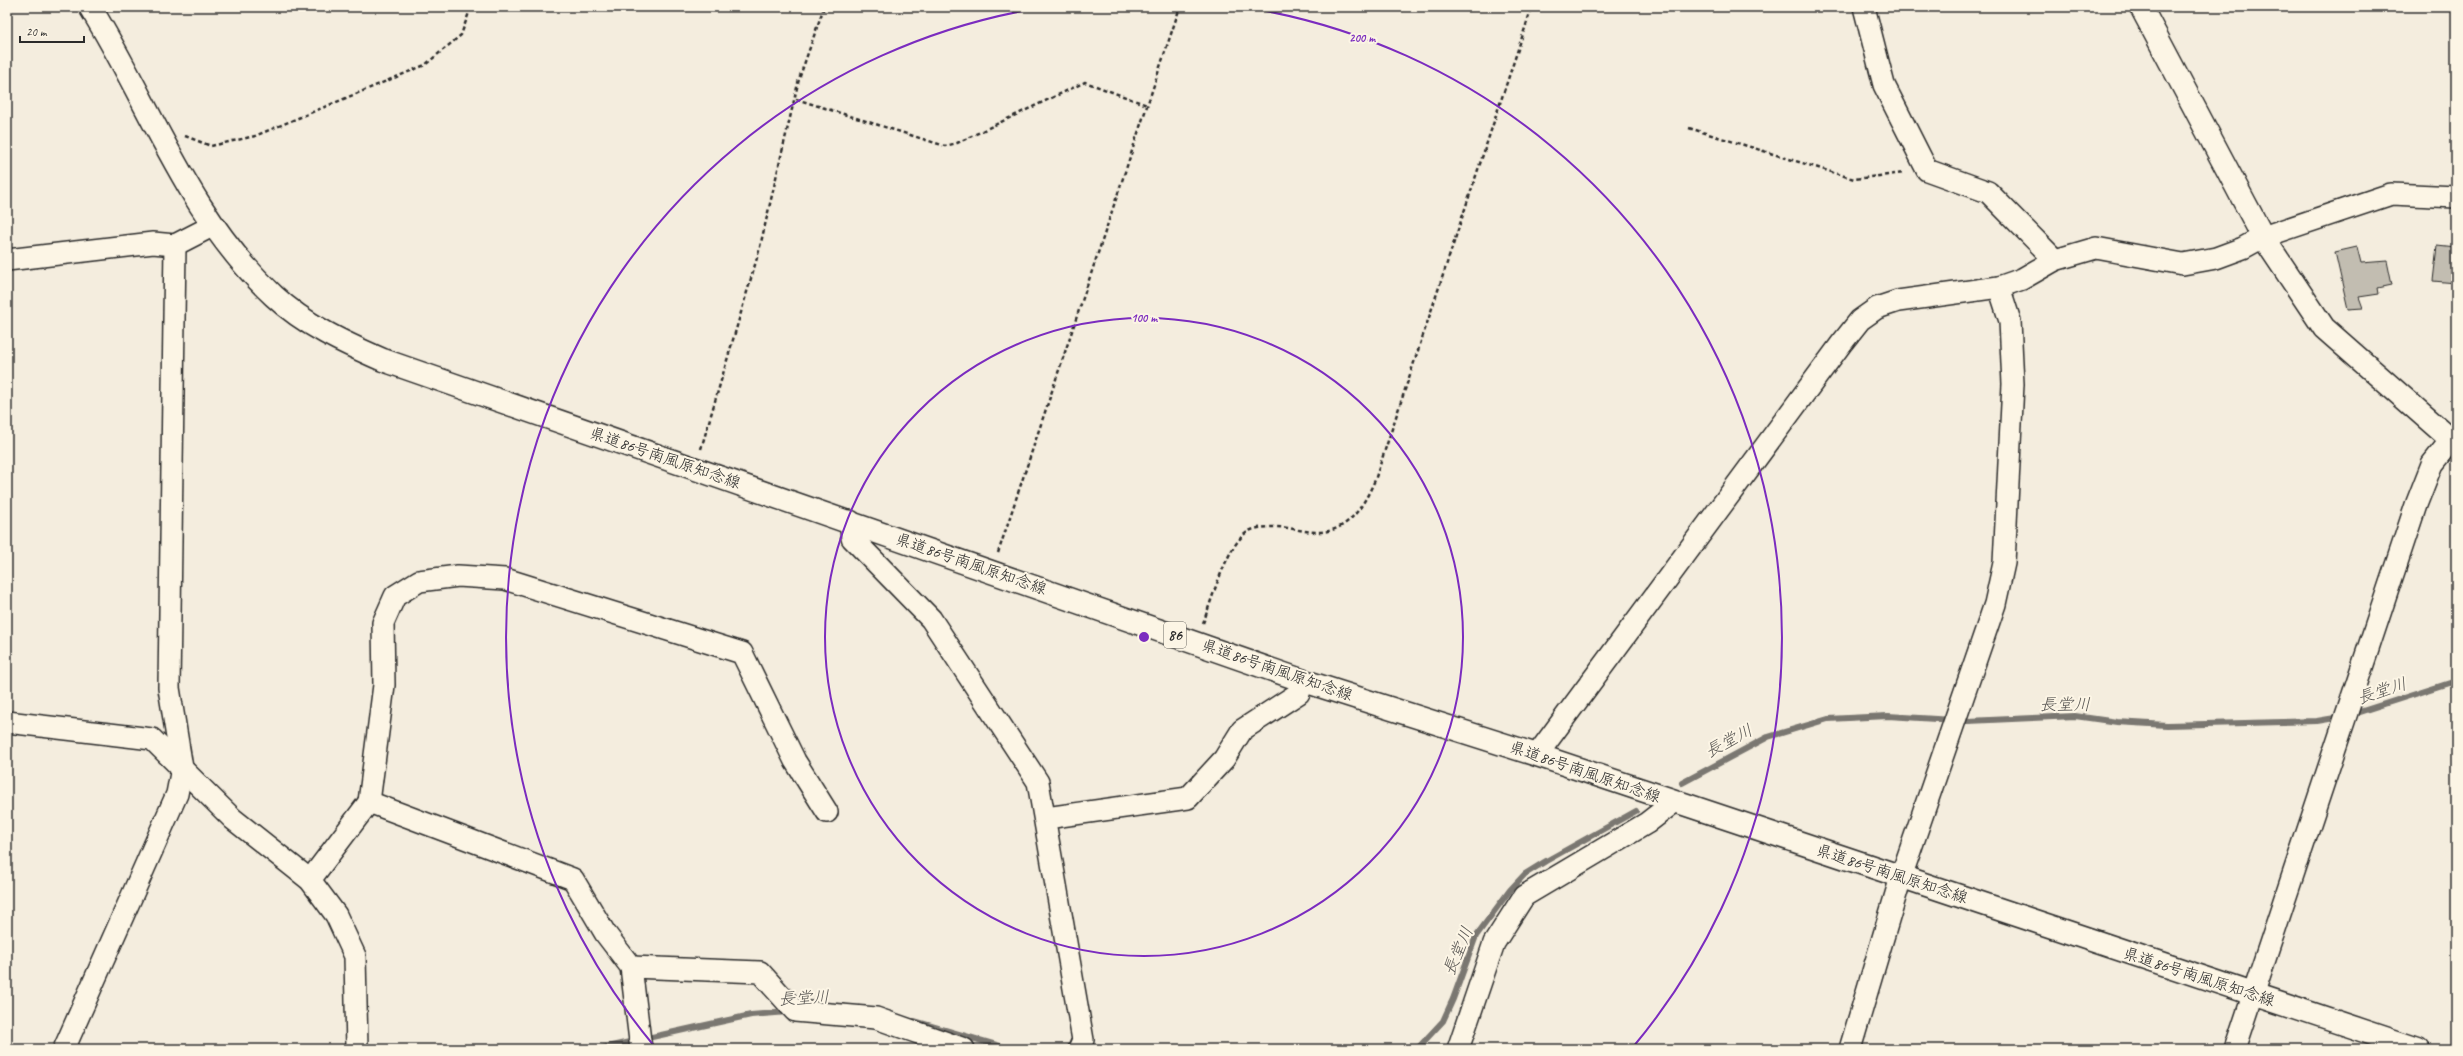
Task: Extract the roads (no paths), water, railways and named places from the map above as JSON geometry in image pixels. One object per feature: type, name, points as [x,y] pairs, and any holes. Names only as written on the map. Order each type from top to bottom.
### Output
[{"type":"main road","name":"県道86号南風原知念線","points":[[90,7],[117,51],[170,158],[212,226],[241,263],[274,297],[334,338],[382,360],[695,469],[850,521],[1304,681],[1536,755],[2418,1049]]},
{"type":"main road","points":[[2140,7],[2263,237],[2324,328],[2453,442]]},
{"type":"street","points":[[1864,7],[1884,85],[1927,170],[1988,192],[2055,260]]},
{"type":"street","points":[[1536,755],[1860,320],[1877,308],[1898,301],[1999,287],[2022,279],[2055,260],[2096,248],[2183,264],[2216,258],[2243,248],[2263,237],[2391,194],[2456,197]]},
{"type":"street","points":[[7,260],[153,243],[175,245],[212,226]]},
{"type":"street","points":[[64,1049],[177,794],[182,768],[169,688],[175,245]]},
{"type":"street","points":[[1850,1049],[1901,877],[1995,604],[2004,563],[2012,384],[2010,321],[1999,287]]},
{"type":"street","points":[[2235,1049],[2252,994],[2416,505],[2432,464],[2453,442]]},
{"type":"street","points":[[850,521],[852,538],[935,626],[1038,782],[1046,818],[1083,1040],[1079,1049]]},
{"type":"street","points":[[310,880],[368,802],[384,685],[383,623],[395,596],[419,581],[458,576],[505,579],[742,653],[795,761],[827,812]]},
{"type":"street","points":[[1046,818],[1188,798],[1224,760],[1242,730],[1299,693],[1304,681]]},
{"type":"street","points":[[7,722],[152,739],[233,819],[310,880],[336,915],[355,956],[357,1049]]},
{"type":"street","points":[[368,802],[573,879],[605,933],[631,968],[641,1049]]},
{"type":"street","points":[[1458,1049],[1494,943],[1524,896],[1647,823],[1674,802]]},
{"type":"street","points":[[631,968],[760,972],[795,1011],[876,1018],[964,1049]]},
{"type":"waterway","name":"長堂川","points":[[2350,715],[2456,681]]},
{"type":"waterway","name":"長堂川","points":[[1682,783],[1768,737],[1828,719],[1888,716],[1968,721],[2075,716],[2117,722],[2167,725],[2317,721],[2341,717]]},
{"type":"waterway","name":"長堂川","points":[[1417,1049],[1443,1021],[1453,999],[1476,936],[1510,890],[1525,874],[1636,811]]},
{"type":"waterway","name":"長堂川","points":[[598,1049],[751,1015],[788,1012]]},
{"type":"waterway","name":"長堂川","points":[[914,1021],[1010,1049]]}]
